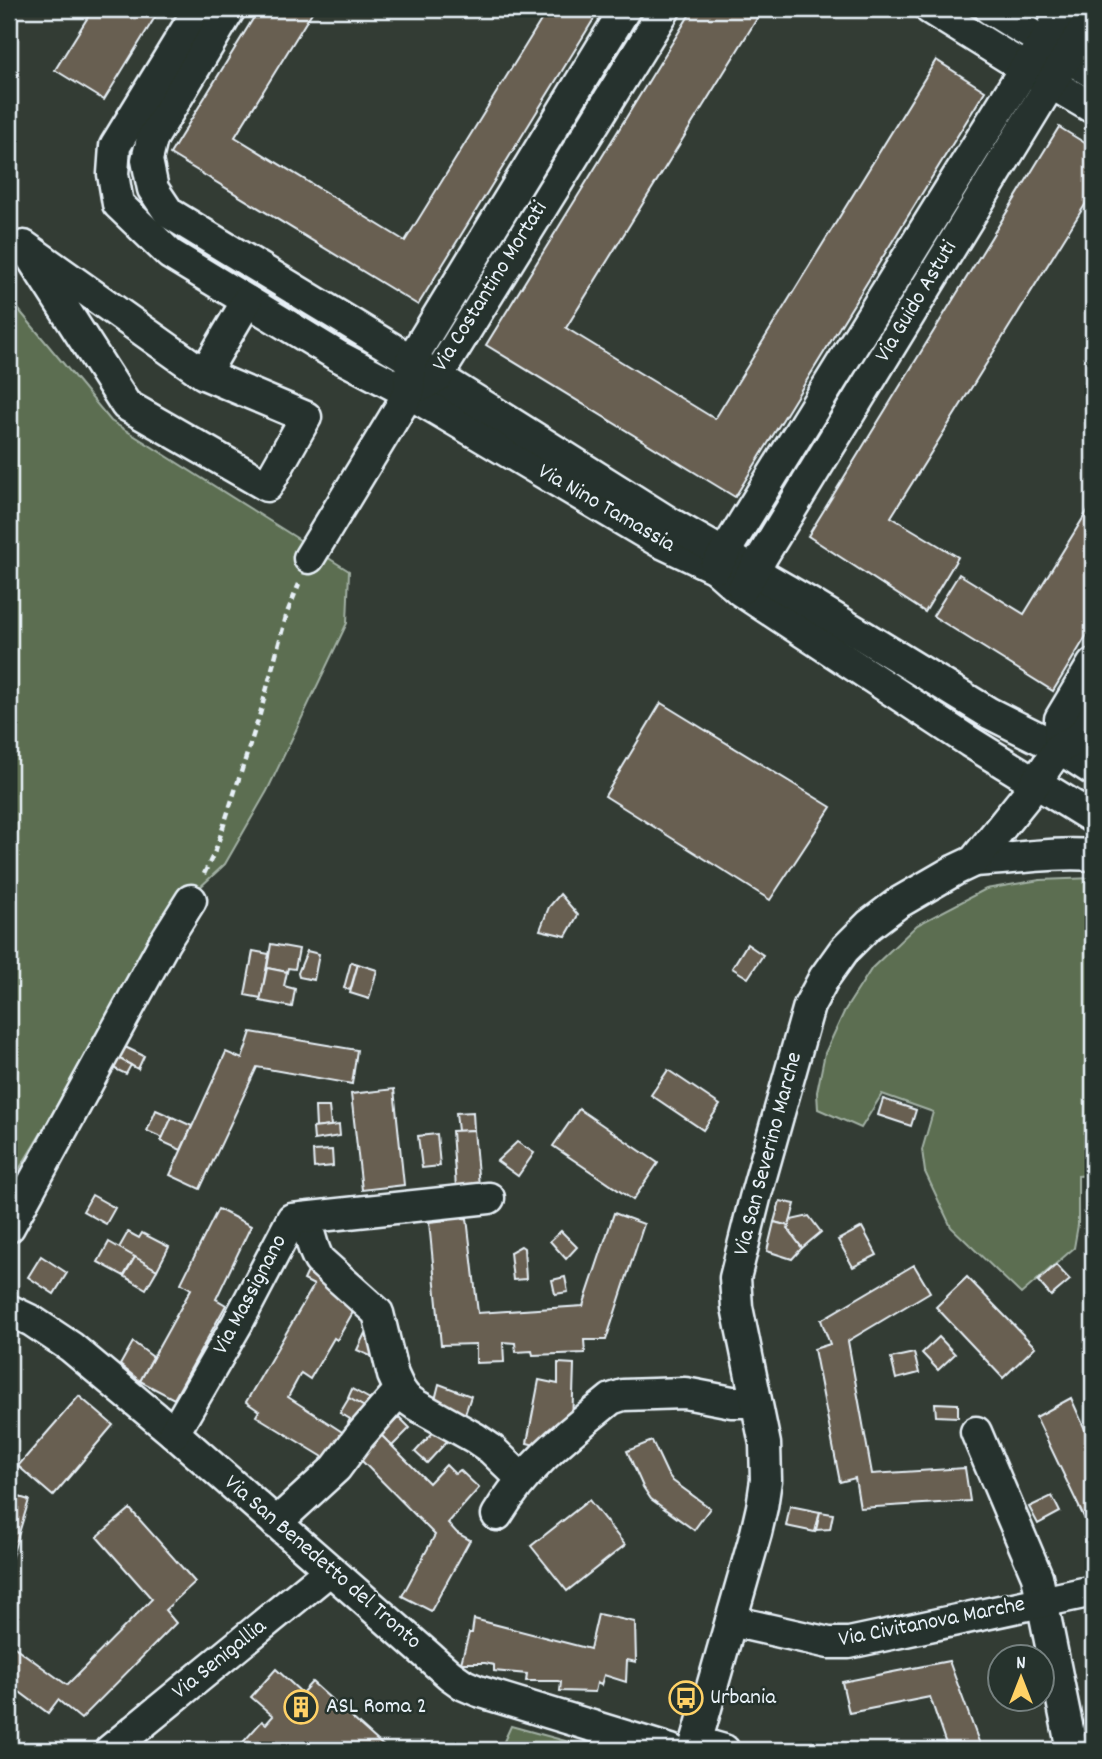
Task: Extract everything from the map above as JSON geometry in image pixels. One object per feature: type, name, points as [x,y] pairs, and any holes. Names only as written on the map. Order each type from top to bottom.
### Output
[{"type":"street","name":"Via Nino Tamassia","points":[[199,9],[115,145],[113,174],[118,204],[170,254],[338,356],[409,393],[660,542],[720,561]]},
{"type":"street","name":"Via Nino Tamassia","points":[[230,9],[152,139],[147,160],[153,189],[169,213],[411,360],[670,523],[970,741],[1093,818]]},
{"type":"street","name":"Via Costantino Mortati","points":[[409,393],[411,360],[625,9]]},
{"type":"street","name":"Via Costantino Mortati","points":[[409,393],[437,377],[665,9]]},
{"type":"street","points":[[930,9],[1093,108]]},
{"type":"street","points":[[990,9],[1093,73]]},
{"type":"street","name":"Via Guido Astuti","points":[[1056,50],[1065,9]]},
{"type":"street","name":"Via Guido Astuti","points":[[720,561],[1038,75],[1056,50],[1093,14]]},
{"type":"street","name":"Via Guido Astuti","points":[[748,581],[1038,75]]},
{"type":"street","points":[[24,246],[92,294],[204,374],[306,417],[267,486],[126,405],[24,246]]},
{"type":"street","points":[[204,374],[247,300]]},
{"type":"street","points":[[309,558],[409,393]]},
{"type":"street","name":"Via Nino Tamassia","points":[[748,581],[989,713],[1059,748],[1093,770]]},
{"type":"street","points":[[1093,664],[1060,719],[1059,748],[1081,737],[1093,718]]},
{"type":"street","name":"Via San Severino Marche","points":[[696,1748],[756,1533],[766,1480],[765,1444],[737,1307],[735,1278],[810,1006],[824,978],[844,950],[869,925],[898,903],[974,861],[1037,782],[1059,748]]},
{"type":"street","points":[[974,861],[1042,855],[1093,855]]},
{"type":"street","points":[[9,1227],[164,943],[191,901]]},
{"type":"street","name":"Via Massignano","points":[[174,1433],[237,1324],[292,1219],[489,1198]]},
{"type":"street","points":[[303,1218],[319,1260],[378,1312],[389,1362],[406,1398],[462,1429],[491,1449],[522,1479]]},
{"type":"street","name":"Via San Benedetto del Tronto","points":[[9,1310],[32,1321],[71,1347],[464,1685],[490,1695],[696,1748]]},
{"type":"street","points":[[276,1523],[336,1468],[400,1390]]},
{"type":"street","points":[[497,1515],[522,1479],[553,1446],[611,1399],[623,1395],[685,1393],[732,1402],[757,1402]]},
{"type":"street","points":[[976,1432],[1037,1576],[1072,1750]]},
{"type":"street","name":"Via Senigallia","points":[[110,1750],[330,1570]]},
{"type":"street","name":"Via Civitanova Marche","points":[[731,1621],[829,1643],[849,1643],[1093,1591]]},
{"type":"path","points":[[191,901],[216,849],[260,713],[287,613],[309,558]]},
{"type":"green space","points":[[9,298],[111,421],[349,571],[347,623],[267,791],[225,864],[155,929],[9,1186]]},
{"type":"green space","points":[[1093,878],[1093,1175],[1078,1176],[1078,1225],[1074,1248],[1021,1294],[951,1227],[925,1172],[922,1150],[933,1112],[882,1094],[861,1128],[818,1109],[817,1092],[825,1053],[845,1010],[872,968],[917,925],[986,889],[1040,880]]},
{"type":"green space","points":[[511,1726],[598,1750],[500,1750]]},
{"type":"building","points":[[93,9],[160,9],[104,100],[55,70]]},
{"type":"building","points":[[259,9],[314,9],[235,137],[405,241],[548,9],[600,9],[418,305],[170,154]]},
{"type":"building","points":[[693,9],[763,9],[566,328],[715,419],[936,60],[985,91],[735,497],[486,345]]},
{"type":"building","points":[[1059,127],[1093,148],[1093,192],[891,517],[958,557],[925,612],[808,536]]},
{"type":"building","points":[[1093,502],[1093,625],[1053,691],[933,616],[959,574],[1024,614]]},
{"type":"building","points":[[661,703],[831,807],[770,900],[605,796]]},
{"type":"building","points":[[560,894],[578,915],[566,936],[540,930],[549,907]]},
{"type":"building","points":[[271,944],[299,949],[295,969],[288,968],[287,972],[267,968]]},
{"type":"building","points":[[747,944],[763,955],[748,978],[732,968]]},
{"type":"building","points":[[253,951],[269,954],[261,998],[245,995]]},
{"type":"building","points":[[307,951],[319,954],[314,980],[299,977],[298,973]]},
{"type":"building","points":[[351,962],[358,964],[350,990],[344,988]]},
{"type":"building","points":[[358,964],[377,970],[369,999],[350,993]]},
{"type":"building","points":[[267,968],[287,972],[284,986],[295,989],[292,1007],[260,1001]]},
{"type":"building","points":[[251,1032],[357,1050],[352,1084],[257,1067],[200,1189],[170,1175],[226,1052],[242,1059]]},
{"type":"building","points":[[125,1047],[144,1056],[138,1069],[119,1059]]},
{"type":"building","points":[[116,1057],[131,1065],[126,1074],[111,1067]]},
{"type":"building","points":[[668,1070],[720,1105],[703,1130],[651,1095]]},
{"type":"building","points":[[394,1089],[404,1185],[362,1190],[351,1094]]},
{"type":"building","points":[[883,1099],[916,1110],[911,1126],[878,1115]]},
{"type":"building","points":[[315,1107],[329,1107],[331,1126],[316,1128]]},
{"type":"building","points":[[579,1109],[658,1163],[633,1200],[553,1146]]},
{"type":"building","points":[[156,1110],[172,1117],[163,1138],[147,1131]]},
{"type":"building","points":[[473,1112],[474,1130],[458,1131],[456,1113]]},
{"type":"building","points":[[172,1117],[192,1126],[181,1150],[161,1141]]},
{"type":"building","points":[[339,1125],[340,1136],[314,1140],[313,1128]]},
{"type":"building","points":[[474,1130],[479,1186],[456,1188],[452,1131]]},
{"type":"building","points":[[437,1134],[440,1166],[422,1168],[418,1136]]},
{"type":"building","points":[[517,1142],[534,1153],[518,1176],[497,1161]]},
{"type":"building","points":[[332,1150],[333,1166],[314,1168],[313,1151]]},
{"type":"building","points":[[92,1195],[115,1208],[106,1224],[83,1211]]},
{"type":"building","points":[[780,1201],[795,1204],[789,1226],[774,1222]]},
{"type":"building","points":[[218,1209],[251,1226],[216,1299],[226,1305],[174,1399],[140,1381],[191,1289],[181,1283]]},
{"type":"building","points":[[614,1213],[644,1224],[606,1340],[584,1340],[585,1353],[533,1355],[532,1351],[516,1352],[515,1343],[503,1342],[504,1362],[476,1363],[476,1344],[441,1345],[429,1222],[467,1218],[478,1313],[583,1306]]},
{"type":"building","points":[[809,1216],[821,1232],[802,1248],[788,1229],[791,1220]]},
{"type":"building","points":[[774,1222],[789,1226],[788,1229],[802,1248],[792,1259],[767,1251]]},
{"type":"building","points":[[862,1227],[877,1255],[853,1267],[838,1240]]},
{"type":"building","points":[[561,1231],[577,1247],[566,1259],[550,1241]]},
{"type":"building","points":[[128,1232],[139,1238],[142,1233],[169,1247],[157,1270],[119,1248]]},
{"type":"building","points":[[109,1242],[135,1257],[124,1276],[98,1262]]},
{"type":"building","points":[[521,1246],[524,1248],[526,1279],[513,1280],[510,1252]]},
{"type":"building","points":[[41,1256],[67,1273],[54,1294],[28,1277]]},
{"type":"building","points":[[135,1257],[157,1270],[146,1289],[124,1276]]},
{"type":"building","points":[[312,1263],[360,1300],[310,1379],[301,1373],[288,1397],[350,1437],[333,1463],[256,1416],[259,1411],[246,1402],[314,1285],[304,1280]]},
{"type":"building","points":[[914,1265],[930,1292],[848,1341],[872,1474],[965,1468],[970,1501],[860,1508],[855,1478],[840,1482],[814,1349],[830,1344],[821,1320]]},
{"type":"building","points":[[1056,1265],[1070,1280],[1051,1296],[1038,1281]]},
{"type":"building","points":[[565,1277],[568,1292],[555,1294],[552,1280]]},
{"type":"building","points":[[967,1277],[1035,1347],[1003,1378],[936,1307]]},
{"type":"building","points":[[366,1331],[380,1339],[384,1362],[357,1350]]},
{"type":"building","points":[[939,1337],[955,1354],[938,1370],[922,1353]]},
{"type":"building","points":[[133,1342],[153,1357],[140,1381],[120,1365]]},
{"type":"building","points":[[914,1353],[919,1373],[896,1379],[891,1358]]},
{"type":"building","points":[[558,1363],[574,1364],[572,1426],[547,1448],[527,1443],[539,1380],[558,1384]]},
{"type":"building","points":[[439,1384],[471,1396],[462,1423],[433,1408]]},
{"type":"building","points":[[352,1389],[379,1404],[373,1412],[348,1398]]},
{"type":"building","points":[[79,1396],[113,1425],[53,1496],[18,1466]]},
{"type":"building","points":[[349,1398],[373,1412],[358,1429],[348,1423],[350,1419],[340,1413]]},
{"type":"building","points":[[1071,1398],[1093,1447],[1093,1534],[1036,1417]]},
{"type":"building","points":[[935,1403],[958,1404],[958,1417],[936,1416]]},
{"type":"building","points":[[399,1417],[410,1428],[392,1446],[381,1435]]},
{"type":"building","points":[[439,1426],[451,1437],[427,1463],[415,1452]]},
{"type":"building","points":[[381,1435],[429,1483],[446,1465],[455,1474],[460,1470],[479,1488],[448,1523],[457,1533],[470,1540],[431,1611],[402,1596],[435,1535],[358,1457]]},
{"type":"building","points":[[652,1441],[673,1481],[710,1508],[694,1530],[651,1499],[643,1487],[627,1451]]},
{"type":"building","points":[[9,1494],[29,1500],[9,1566]]},
{"type":"building","points":[[1052,1496],[1060,1512],[1038,1524],[1029,1507]]},
{"type":"building","points":[[589,1500],[625,1545],[567,1591],[531,1546]]},
{"type":"building","points":[[790,1506],[820,1512],[815,1532],[786,1526]]},
{"type":"building","points":[[130,1509],[195,1582],[165,1610],[176,1623],[81,1719],[58,1700],[48,1713],[9,1684],[9,1643],[67,1685],[152,1599],[97,1537]]},
{"type":"building","points":[[820,1512],[833,1514],[830,1529],[816,1530]]},
{"type":"building","points":[[598,1614],[635,1622],[636,1662],[627,1660],[626,1682],[604,1675],[601,1685],[597,1683],[595,1692],[560,1691],[561,1682],[558,1681],[526,1681],[527,1674],[494,1671],[494,1665],[485,1663],[461,1663],[474,1619],[590,1649]]},
{"type":"building","points":[[1093,1617],[1093,1663],[1086,1618]]},
{"type":"building","points":[[949,1661],[982,1750],[948,1750],[930,1697],[849,1713],[842,1682]]},
{"type":"building","name":"ASL Roma 2","points":[[276,1669],[302,1693],[312,1682],[388,1750],[236,1750],[262,1721],[266,1724],[273,1716],[251,1697]]},
{"type":"place","name":"Urbania","points":[[686,1698]]},
{"type":"place","name":"ASL Roma 2","points":[[301,1707]]}]
